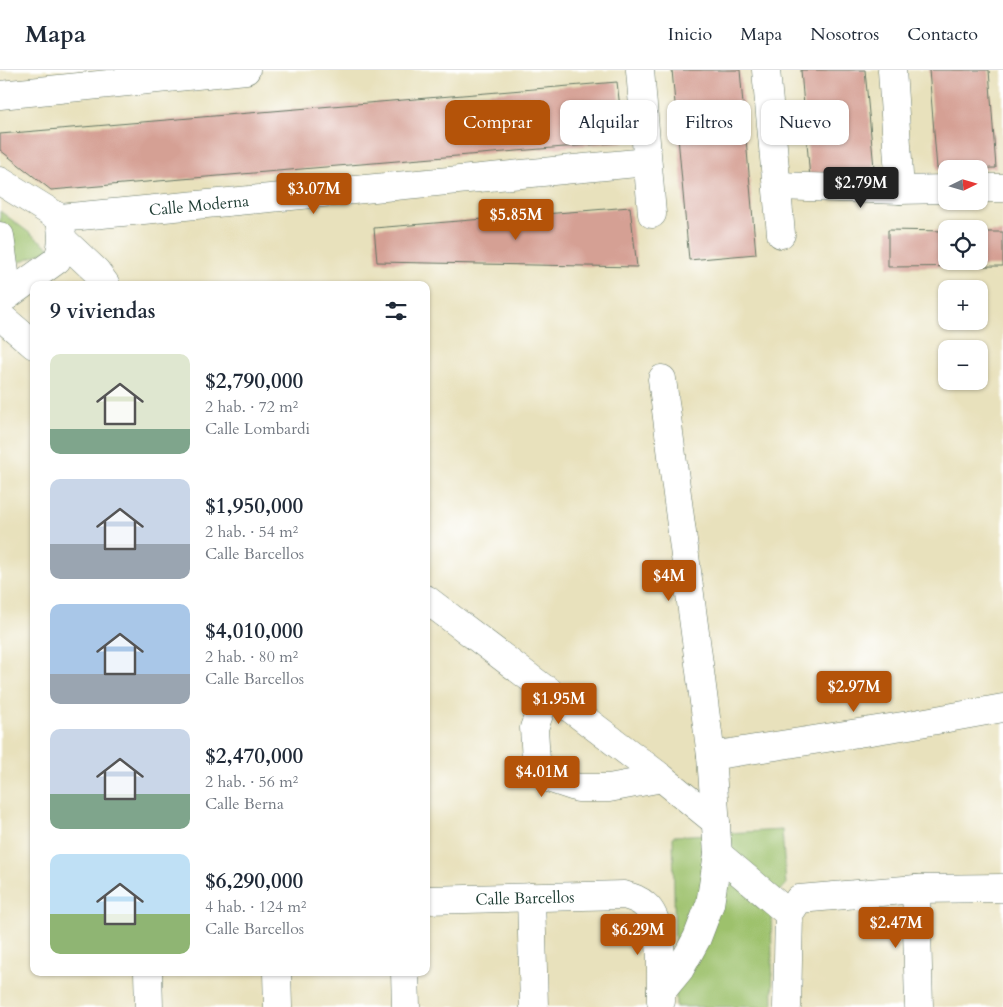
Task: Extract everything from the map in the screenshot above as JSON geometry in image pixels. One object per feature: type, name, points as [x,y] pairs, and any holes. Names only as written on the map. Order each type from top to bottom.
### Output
[{"type":"street","points":[[0,95],[246,70]]},
{"type":"street","points":[[640,70],[652,214]]},
{"type":"street","points":[[766,70],[781,234]]},
{"type":"street","points":[[892,70],[900,190]]},
{"type":"street","name":"Calle Moderna","points":[[62,229],[647,162]]},
{"type":"street","points":[[0,181],[62,229],[103,281]]},
{"type":"street","points":[[777,186],[900,190],[938,189]]},
{"type":"street","points":[[988,188],[1003,188]]},
{"type":"street","points":[[31,281],[57,260],[60,253],[62,229]]},
{"type":"street","points":[[0,236],[3,304],[30,340]]},
{"type":"street","points":[[3,304],[30,282]]},
{"type":"street","points":[[661,999],[697,938],[710,904],[718,854],[711,756],[662,379]]},
{"type":"street","points":[[430,602],[548,690],[716,822]]},
{"type":"street","points":[[548,690],[534,728],[536,761],[551,779],[578,788],[609,788],[662,778]]},
{"type":"street","points":[[711,756],[909,725],[1003,708]]},
{"type":"street","points":[[718,854],[788,914]]},
{"type":"street","points":[[787,1007],[788,914],[799,899],[916,889],[1003,888]]},
{"type":"street","points":[[916,889],[919,1007]]},
{"type":"street","name":"Calle Barcellos","points":[[430,900],[624,895],[638,900],[652,912],[657,924],[660,945],[661,999]]},
{"type":"street","points":[[531,897],[534,1007]]},
{"type":"street","points":[[148,976],[149,1007]]},
{"type":"street","points":[[277,976],[278,1007]]},
{"type":"street","points":[[405,976],[406,1007]]},
{"type":"green space","points":[[0,211],[51,249],[0,270]]},
{"type":"green space","points":[[782,830],[786,885],[777,893],[771,908],[773,1007],[676,1007],[673,836]]},
{"type":"building","points":[[672,70],[740,70],[743,100],[675,100]]},
{"type":"building","points":[[801,70],[865,70],[875,179],[810,179],[807,145],[849,145],[849,100],[803,100]]},
{"type":"building","points":[[929,70],[989,70],[996,168],[988,168],[988,160],[938,160],[937,169]]},
{"type":"building","points":[[617,82],[619,100],[560,100],[560,145],[588,145],[51,190],[0,150],[0,134]]},
{"type":"building","points":[[679,145],[747,145],[756,254],[689,260]]},
{"type":"building","points":[[630,207],[637,267],[377,262],[374,228]]},
{"type":"building","points":[[888,230],[938,231],[938,267],[888,267]]},
{"type":"building","points":[[988,232],[1003,232],[1003,266],[988,266]]}]
